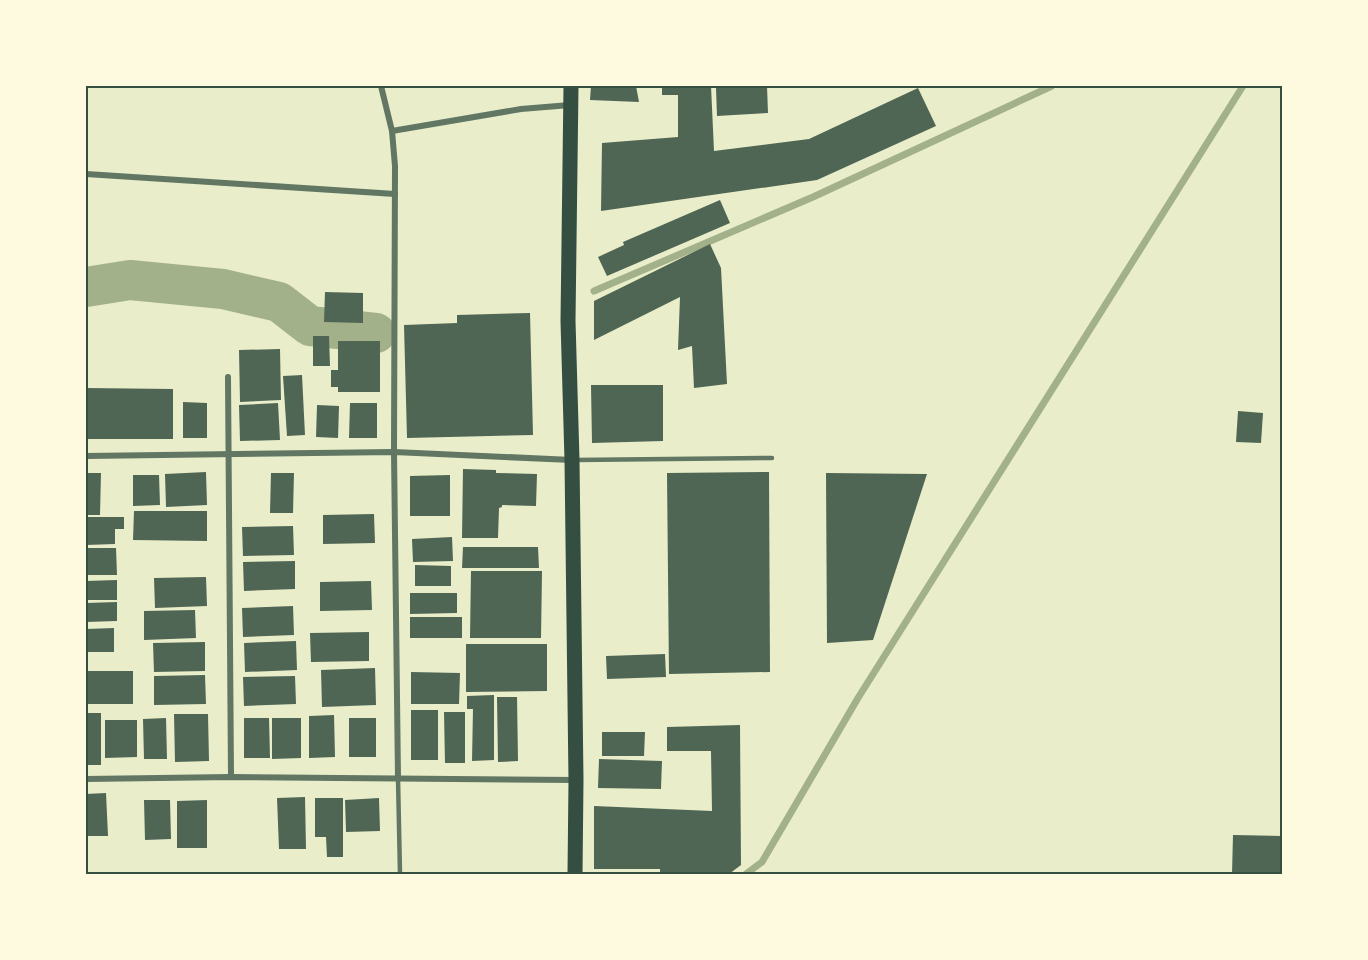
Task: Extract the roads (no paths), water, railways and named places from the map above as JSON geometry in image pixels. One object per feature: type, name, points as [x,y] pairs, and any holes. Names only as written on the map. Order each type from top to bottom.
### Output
[{"type":"main road","points":[[571,86],[568,321],[572,460],[575,874]]},
{"type":"street","points":[[381,86],[392,131],[395,194],[394,452],[398,778]]},
{"type":"street","points":[[392,131],[521,109],[571,105]]},
{"type":"street","points":[[86,174],[395,194]]},
{"type":"street","points":[[228,377],[231,777]]},
{"type":"street","points":[[86,456],[394,452],[572,460]]},
{"type":"street","points":[[86,779],[231,777],[576,780]]},
{"type":"lane","points":[[572,460],[772,458]]},
{"type":"lane","points":[[398,778],[400,874]]},
{"type":"waterway","points":[[594,291],[813,197],[1052,86]]},
{"type":"waterway","points":[[746,874],[762,862],[858,698],[1243,86]]},
{"type":"waterway","points":[[86,287],[130,280],[223,289],[279,302],[310,326],[376,333]]}]
